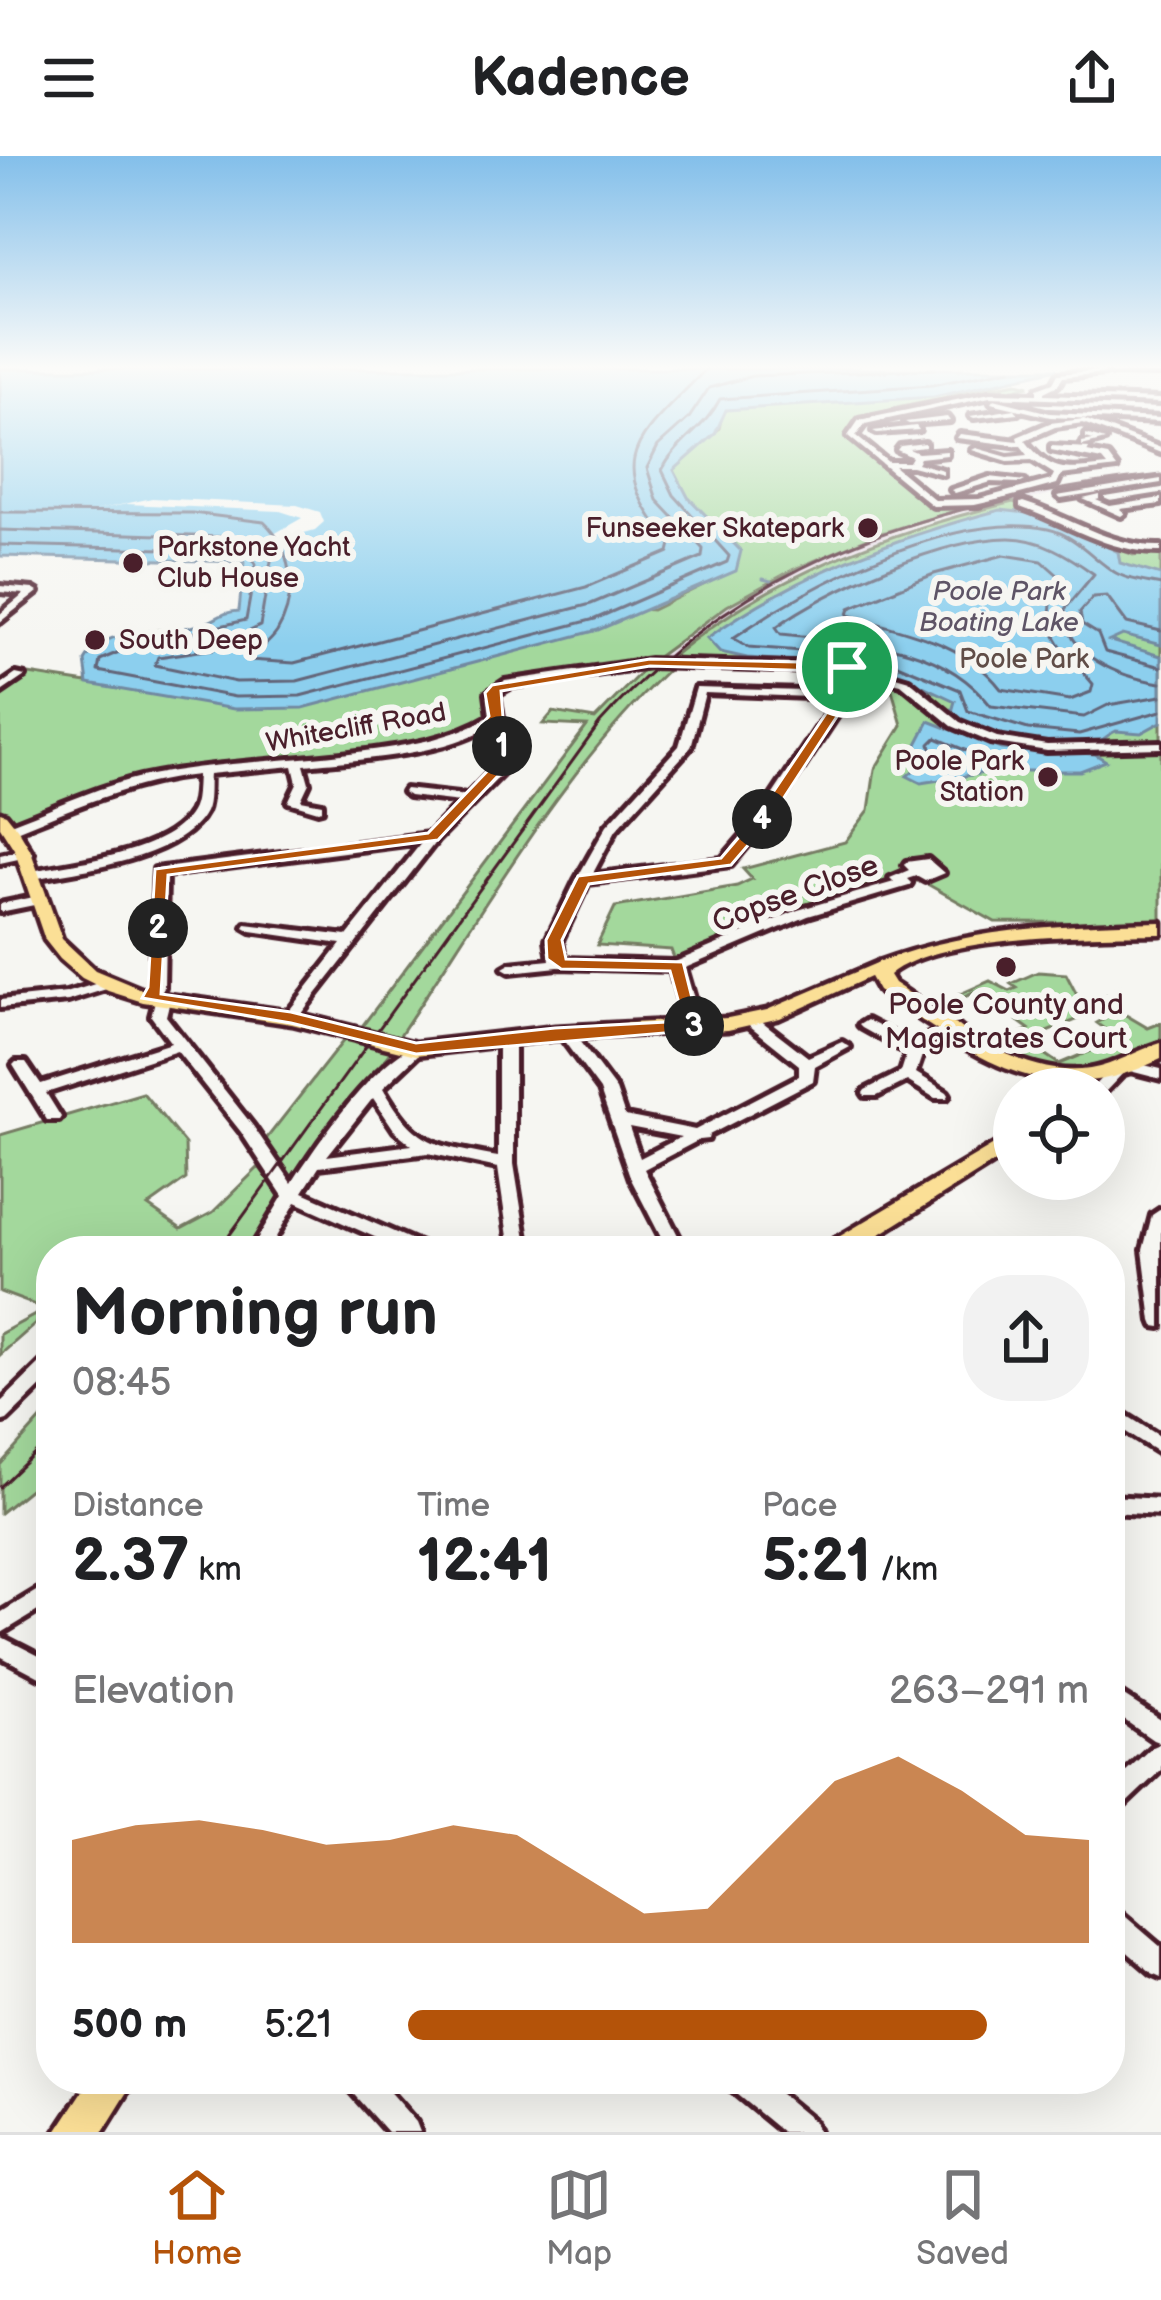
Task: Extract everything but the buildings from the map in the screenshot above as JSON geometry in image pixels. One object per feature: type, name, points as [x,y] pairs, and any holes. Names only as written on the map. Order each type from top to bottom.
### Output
[{"type":"highway","points":[[1012,1068],[885,977],[955,941],[1008,931],[1161,928]]},
{"type":"highway","points":[[1125,1071],[1160,1060]]},
{"type":"highway","points":[[859,1236],[993,1153]]},
{"type":"highway","points":[[77,2132],[105,2094]]},
{"type":"main road","points":[[6,823],[27,853],[39,900],[62,953],[111,982],[156,999],[291,1018],[416,1049],[750,1019],[840,986],[885,977]]},
{"type":"street","points":[[880,461],[933,503],[1011,495],[1052,484],[1058,473]]},
{"type":"street","points":[[883,464],[905,461]]},
{"type":"street","points":[[916,461],[923,471],[940,472]]},
{"type":"street","points":[[1005,461],[1009,472]]},
{"type":"street","points":[[1011,495],[963,489],[1027,461]]},
{"type":"street","points":[[1040,461],[1058,473],[1113,468],[1108,461]]},
{"type":"street","points":[[1072,461],[1085,471]]},
{"type":"street","points":[[1009,472],[1034,473]]},
{"type":"street","points":[[1061,496],[1161,481]]},
{"type":"street","points":[[1112,490],[1097,499],[1116,511],[1161,501]]},
{"type":"street","points":[[1112,490],[1141,504]]},
{"type":"street","points":[[1023,505],[1136,552],[1161,549]]},
{"type":"street","points":[[0,589],[33,592],[0,619]]},
{"type":"street","name":"Whitecliff Road","points":[[6,823],[147,778],[299,766],[488,725],[496,717],[492,693],[509,682],[650,662],[862,669],[905,682],[956,724],[994,740],[1046,748],[1161,745]]},
{"type":"street","points":[[583,880],[725,862],[763,819],[862,669]]},
{"type":"street","points":[[0,690],[20,676]]},
{"type":"street","points":[[557,963],[554,940],[583,880],[611,828],[685,747],[700,690],[844,694]]},
{"type":"street","points":[[291,1018],[433,837],[502,764],[504,752],[488,725]]},
{"type":"street","points":[[299,766],[303,783],[294,802],[318,807]]},
{"type":"street","points":[[32,875],[135,853],[175,835],[200,810],[203,774]]},
{"type":"street","points":[[409,792],[470,800]]},
{"type":"street","points":[[388,1236],[290,1193],[158,1016],[160,872],[433,837]]},
{"type":"street","points":[[0,860],[27,853]]},
{"type":"street","name":"Copse Close","points":[[677,966],[803,913],[904,884],[896,878],[918,871]]},
{"type":"street","points":[[0,908],[39,900]]},
{"type":"street","points":[[251,927],[351,940]]},
{"type":"street","points":[[510,968],[557,963],[677,966],[694,1026]]},
{"type":"street","points":[[0,1004],[68,997],[111,982]]},
{"type":"street","points":[[750,1019],[807,1064]]},
{"type":"street","points":[[867,1025],[912,1050]]},
{"type":"street","points":[[912,1050],[953,1029]]},
{"type":"street","points":[[566,1033],[608,1090],[637,1173],[669,1236]]},
{"type":"street","points":[[506,1040],[506,1163],[517,1236]]},
{"type":"street","points":[[39,1090],[180,1045]]},
{"type":"street","points":[[807,1064],[842,1047]]},
{"type":"street","points":[[267,1236],[290,1193],[388,1069],[416,1049]]},
{"type":"street","points":[[908,1075],[912,1050]]},
{"type":"street","points":[[637,1173],[807,1078],[807,1064]]},
{"type":"street","points":[[21,1065],[53,1117]]},
{"type":"street","points":[[871,1093],[908,1075]]},
{"type":"street","points":[[908,1075],[941,1095]]},
{"type":"street","points":[[375,1088],[393,1124],[423,1149]]},
{"type":"street","points":[[620,1120],[703,1136]]},
{"type":"street","points":[[317,1162],[423,1149],[506,1163]]},
{"type":"street","points":[[1161,1215],[1151,1250],[1161,1321]]},
{"type":"street","points":[[0,1415],[36,1379]]},
{"type":"street","points":[[1125,1422],[1161,1447]]},
{"type":"street","points":[[1125,1505],[1161,1507]]},
{"type":"street","points":[[0,1625],[36,1601]]},
{"type":"street","points":[[0,1645],[36,1665]]},
{"type":"street","points":[[1125,1708],[1161,1733]]},
{"type":"street","points":[[1125,1788],[1161,1754]]},
{"type":"street","points":[[1125,1933],[1161,1964]]},
{"type":"street","points":[[371,2094],[398,2129]]},
{"type":"street","points":[[758,2094],[804,2132]]},
{"type":"shaded area","points":[[1161,474],[1051,494],[899,533],[781,583],[732,611],[666,662],[652,661],[727,606],[841,548],[989,504]]},
{"type":"green space","points":[[607,461],[879,461],[926,505],[972,506],[878,534],[792,570],[727,606],[652,661],[501,681],[485,695],[491,718],[461,734],[377,754],[151,778],[12,828],[0,817],[0,692],[29,674],[87,683],[90,652],[126,634],[169,629],[170,640],[184,643],[248,640],[294,631],[303,613],[331,603],[503,596],[652,610],[701,586],[605,577],[553,565],[611,522],[639,511],[596,496],[572,480]]},
{"type":"green space","name":"Poole Park","points":[[1013,502],[1133,555],[1161,551],[1161,923],[995,922],[920,880],[835,903],[677,966],[671,950],[597,945],[615,907],[737,886],[752,879],[743,869],[845,842],[869,810],[875,769],[902,725],[887,672],[849,666],[666,662],[744,605],[829,561],[920,528]]},
{"type":"green space","points":[[649,664],[673,665],[632,706],[558,797],[396,1041],[360,1029],[587,726],[543,724],[553,712],[595,719]]},
{"type":"green space","points":[[1038,972],[1066,974],[1079,999],[1105,995],[1086,1016],[1025,1041],[1059,1064],[1119,1039],[1097,1023],[1119,1011],[1148,1028],[1161,1023],[1161,1039],[1101,1068],[1048,1068],[985,1039],[994,1035],[1004,1041],[1029,1029],[1018,1021],[1029,1016],[983,989],[945,1005],[961,1015],[952,1019],[931,1007],[990,981],[1010,991],[1017,988],[1011,984]]},
{"type":"green space","points":[[347,1036],[391,1051],[295,1178],[287,1177],[263,1143]]},
{"type":"green space","points":[[143,1093],[185,1144],[186,1179],[148,1206],[181,1229],[213,1212],[259,1167],[286,1201],[267,1236],[36,1236],[36,1305],[0,1292],[0,1135]]},
{"type":"green space","points":[[36,1314],[36,1323],[0,1355],[0,1334]]},
{"type":"green space","points":[[36,1425],[36,1484],[0,1513],[0,1465]]},
{"type":"water","points":[[0,461],[684,461],[674,470],[688,497],[741,551],[736,571],[598,630],[303,708],[234,709],[88,684],[85,661],[108,640],[191,627],[239,611],[244,562],[0,556]]},
{"type":"water","name":"Poole Park Boating Lake","points":[[1000,510],[1046,515],[1118,552],[1120,563],[1161,575],[1161,645],[1123,635],[1110,641],[1161,656],[1161,722],[1141,733],[1116,731],[1084,746],[1023,740],[951,715],[955,701],[893,672],[897,668],[747,658],[720,652],[707,638],[776,595],[847,560]]},
{"type":"water","points":[[929,721],[1001,749],[1095,754],[1106,761],[1080,771],[997,771],[921,783],[907,776],[920,765],[917,744]]},
{"type":"pier","points":[[152,498],[297,505],[320,512],[324,522],[315,530],[279,540],[272,535],[302,518],[280,511],[127,504],[92,511]]},
{"type":"waterway","points":[[763,579],[771,581]]},
{"type":"railway","points":[[229,1236],[600,723],[660,664],[722,615],[787,576],[855,544],[1000,501],[1161,475]]},
{"type":"railway","points":[[0,1487],[36,1452]]},
{"type":"place","name":"Funseeker Skatepark","points":[[868,528]]},
{"type":"place","name":"Parkstone Yacht Club House","points":[[133,563]]},
{"type":"place","name":"South Deep","points":[[95,640]]},
{"type":"place","name":"Poole Park Station","points":[[1048,777]]},
{"type":"place","name":"Poole County and Magistrates Court","points":[[1006,967]]},
{"type":"route","points":[[650,662],[847,667],[862,669],[763,819],[725,862],[583,880],[554,940],[555,959],[561,964],[677,966],[694,1026],[555,1033],[416,1049],[291,1018],[150,998],[157,987],[160,872],[433,837],[502,764],[504,752],[488,725],[496,717],[492,693],[496,688],[509,682],[562,679],[650,662]]}]
